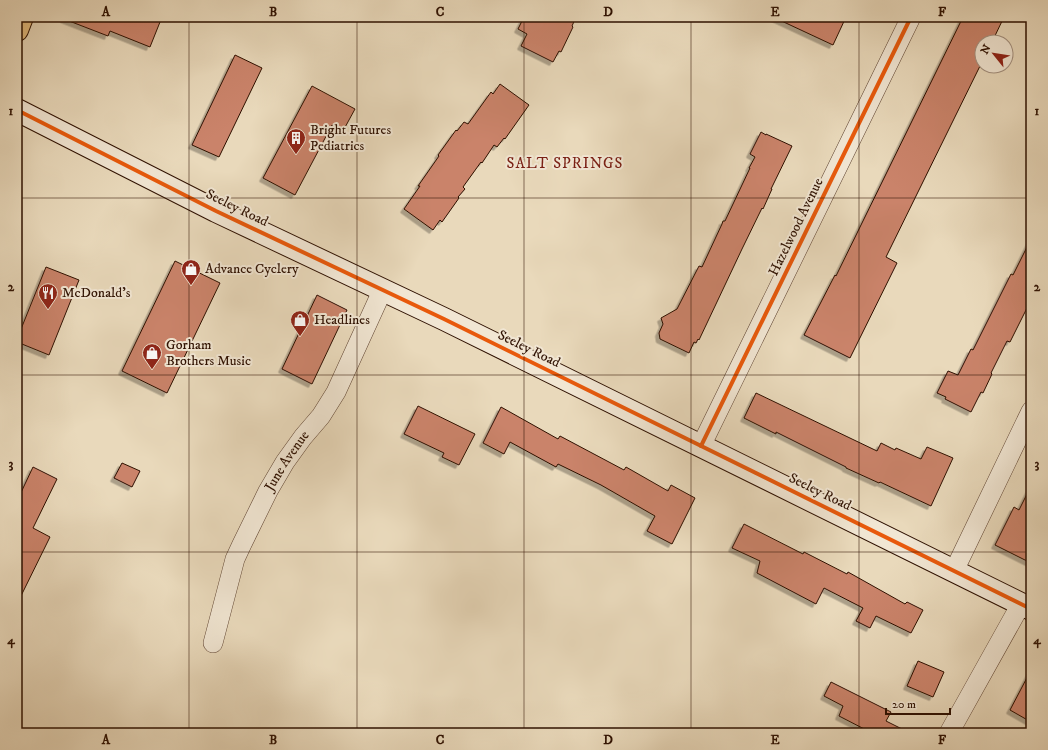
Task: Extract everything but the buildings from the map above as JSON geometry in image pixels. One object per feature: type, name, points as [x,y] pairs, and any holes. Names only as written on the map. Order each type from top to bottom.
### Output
[{"type":"main road","points":[[17,30],[22,17]]},
{"type":"street","name":"Hazelwood Avenue","points":[[701,446],[910,17]]},
{"type":"street","name":"Seeley Road","points":[[17,110],[216,211],[383,289],[1026,607]]},
{"type":"street","name":"June Avenue","points":[[213,643],[236,559],[242,544],[268,491],[285,462],[303,437],[321,416],[336,392],[383,289]]},
{"type":"street","points":[[954,571],[1031,411]]},
{"type":"street","points":[[949,733],[1026,607]]},
{"type":"cycle path","points":[[701,446],[911,17]]},
{"type":"cycle path","points":[[17,110],[216,211],[444,319],[1031,609]]},
{"type":"place","name":"Bright Futures Pediatrics","points":[[296,155]]},
{"type":"place","name":"Advance Cyclery","points":[[191,286]]},
{"type":"place","name":"McDonald's","points":[[48,310]]},
{"type":"place","name":"Headlines","points":[[300,337]]},
{"type":"place","name":"Gorham Brothers Music","points":[[152,370]]},
{"type":"district","name":"SALT SPRINGS","points":[[565,163]]}]
